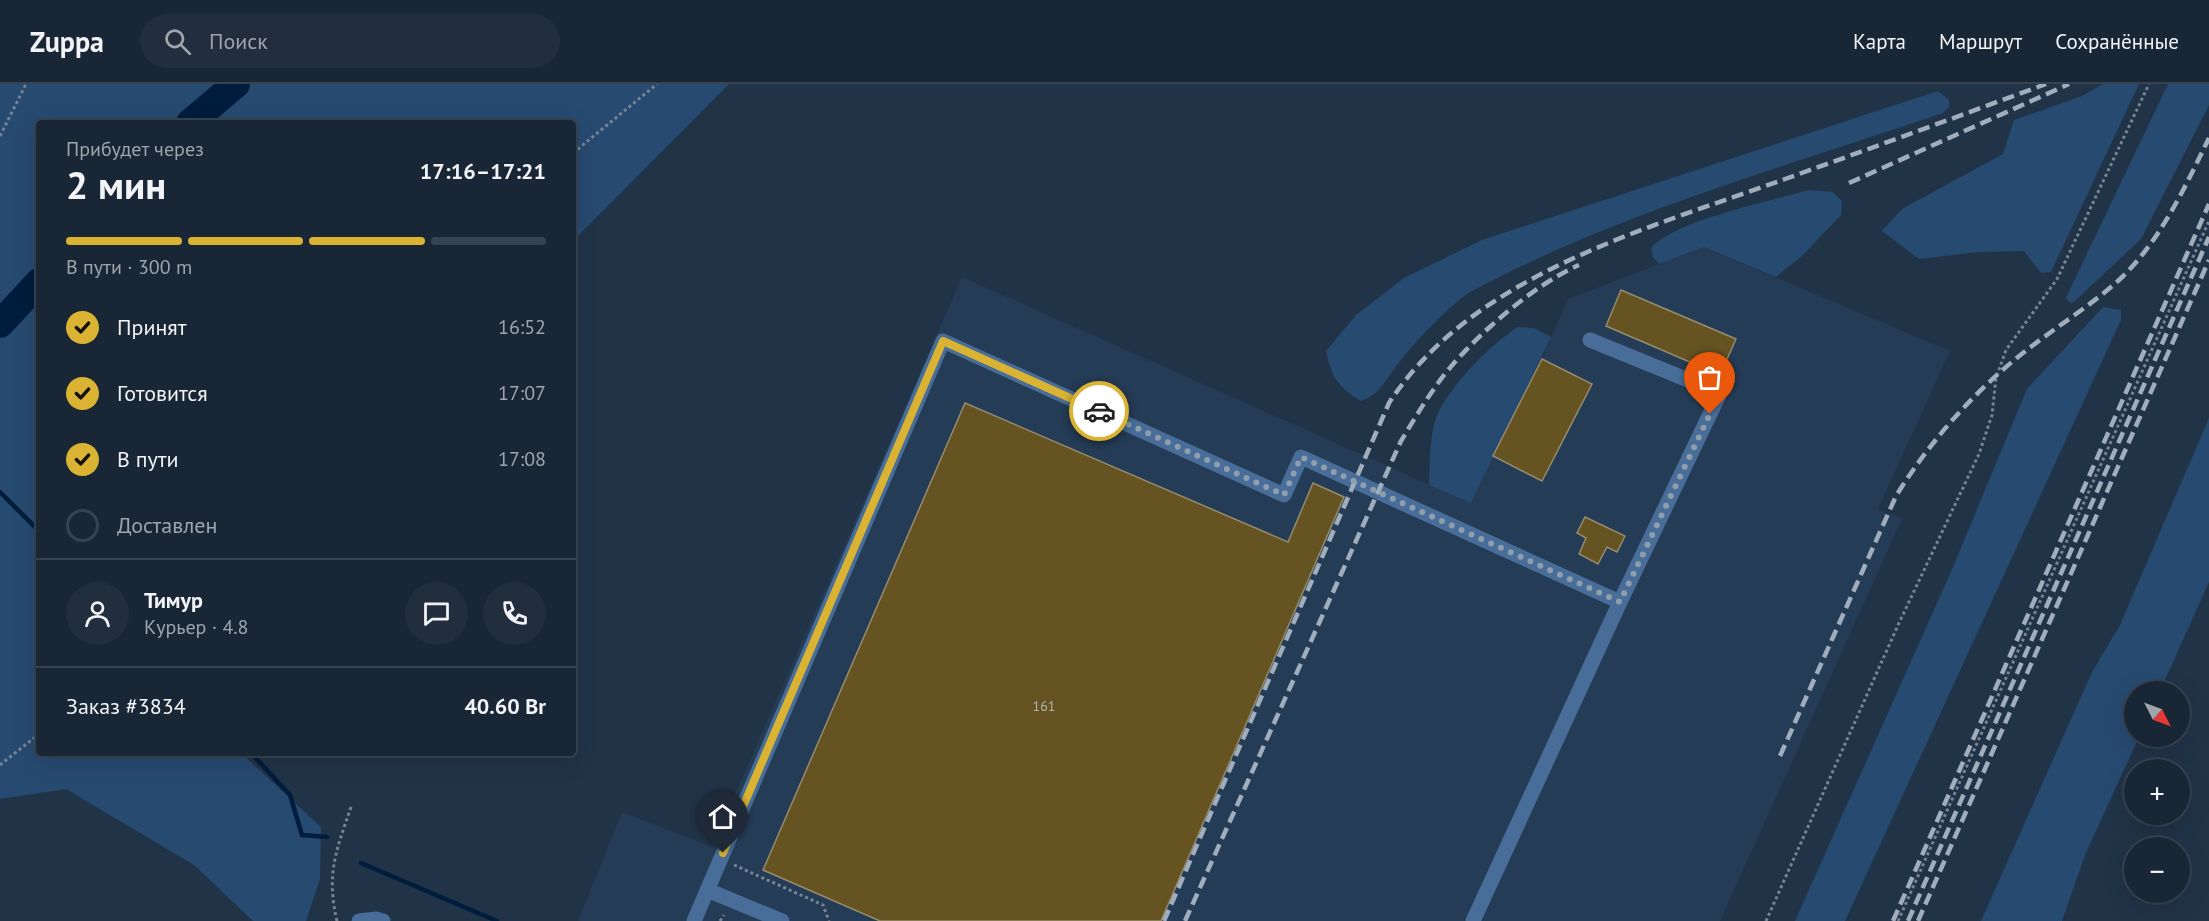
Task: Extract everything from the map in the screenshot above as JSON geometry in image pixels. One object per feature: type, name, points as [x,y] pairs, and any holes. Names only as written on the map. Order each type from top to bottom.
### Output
[{"type":"lane","points":[[1473,921],[1620,602],[1720,393],[1590,340]]},
{"type":"lane","points":[[694,921],[714,893],[943,341],[1284,495],[1301,457],[1620,602]]},
{"type":"lane","points":[[714,893],[782,921]]},
{"type":"lane","points":[[359,921],[376,919],[383,921]]},
{"type":"path","points":[[0,136],[27,84]]},
{"type":"path","points":[[576,151],[657,84]]},
{"type":"path","points":[[1766,921],[1899,623],[1979,454],[1992,415],[1996,378],[2006,350],[2057,279],[2149,84]]},
{"type":"path","points":[[1898,921],[2209,221]]},
{"type":"path","points":[[0,765],[36,736]]},
{"type":"path","points":[[337,921],[332,900],[332,864],[351,807]]},
{"type":"path","points":[[720,921],[722,914],[714,893],[733,865],[823,905],[829,921]]},
{"type":"path","points":[[722,914],[729,918]]},
{"type":"shaded area","points":[[0,84],[729,84],[576,238],[576,120],[36,120],[36,756],[244,756],[321,827],[320,879],[306,921],[253,921],[194,865],[66,789],[0,799]]},
{"type":"shaded area","points":[[2103,84],[2139,84],[2051,272],[2041,273],[2024,251],[1978,252],[1919,259],[1882,231],[1902,209],[2003,154],[2014,120],[2082,96]]},
{"type":"shaded area","points":[[2168,84],[2209,84],[2209,105],[2141,239],[2074,302],[2070,303],[2066,298]]},
{"type":"shaded area","points":[[1938,91],[1949,100],[1949,107],[1943,113],[1644,214],[1586,237],[1472,291],[1433,324],[1382,386],[1368,398],[1361,401],[1353,396],[1333,375],[1326,351],[1356,315],[1404,278],[1482,240]]},
{"type":"shaded area","points":[[1809,190],[1833,192],[1842,201],[1841,215],[1803,255],[1776,277],[1704,247],[1659,264],[1653,257],[1651,248],[1680,229],[1725,213]]},
{"type":"shaded area","points":[[1704,247],[1950,351],[1878,509],[1902,519],[1720,921],[578,921],[622,812],[712,847],[962,277],[1471,503],[1542,359],[1568,299]]},
{"type":"shaded area","points":[[2103,307],[2121,310],[2121,320],[1845,921],[1795,921],[1950,574],[2027,389]]},
{"type":"shaded area","points":[[1518,327],[1534,328],[1551,337],[1471,503],[1429,485],[1433,428],[1446,400],[1474,364]]},
{"type":"shaded area","points":[[2209,418],[2209,582],[2164,681],[2124,681],[2124,747],[2134,747],[2129,759],[2124,759],[2124,770],[2085,855],[2062,921],[1981,921],[2092,672],[2120,625]]},
{"type":"building","points":[[1621,290],[1736,339],[1720,375],[1606,326]]},
{"type":"building","points":[[1542,359],[1592,384],[1542,481],[1493,456]]},
{"type":"building","points":[[965,403],[1288,542],[1313,483],[1344,497],[1161,921],[880,921],[763,870]]},
{"type":"building","points":[[1585,517],[1625,536],[1617,552],[1607,547],[1598,564],[1579,554],[1586,538],[1577,533]]},
{"type":"waterway","points":[[194,120],[236,84]]},
{"type":"waterway","points":[[0,324],[36,285]]},
{"type":"waterway","points":[[0,492],[36,528]]},
{"type":"waterway","points":[[254,756],[290,795],[302,835],[327,837]]},
{"type":"waterway","points":[[361,863],[497,921]]},
{"type":"railway","points":[[1164,921],[1389,403],[1424,358],[1467,321],[1515,289],[1567,261],[1677,217],[2046,84]]},
{"type":"railway","points":[[1849,183],[2069,84]]},
{"type":"railway","points":[[1780,756],[1896,496],[1922,457],[1951,421],[2000,372],[2082,310],[2134,265],[2170,213],[2209,138]]},
{"type":"railway","points":[[1893,921],[2209,204]]},
{"type":"railway","points":[[1908,921],[2209,237]]},
{"type":"railway","points":[[1918,921],[2209,260]]},
{"type":"railway","points":[[1185,921],[1401,441],[1436,386],[1481,335],[1520,301],[1579,265]]},
{"type":"way so far","points":[[1099,411],[1284,495],[1301,457],[1620,602],[1710,414]]},
{"type":"route","points":[[723,853],[943,341],[1099,411]]}]
